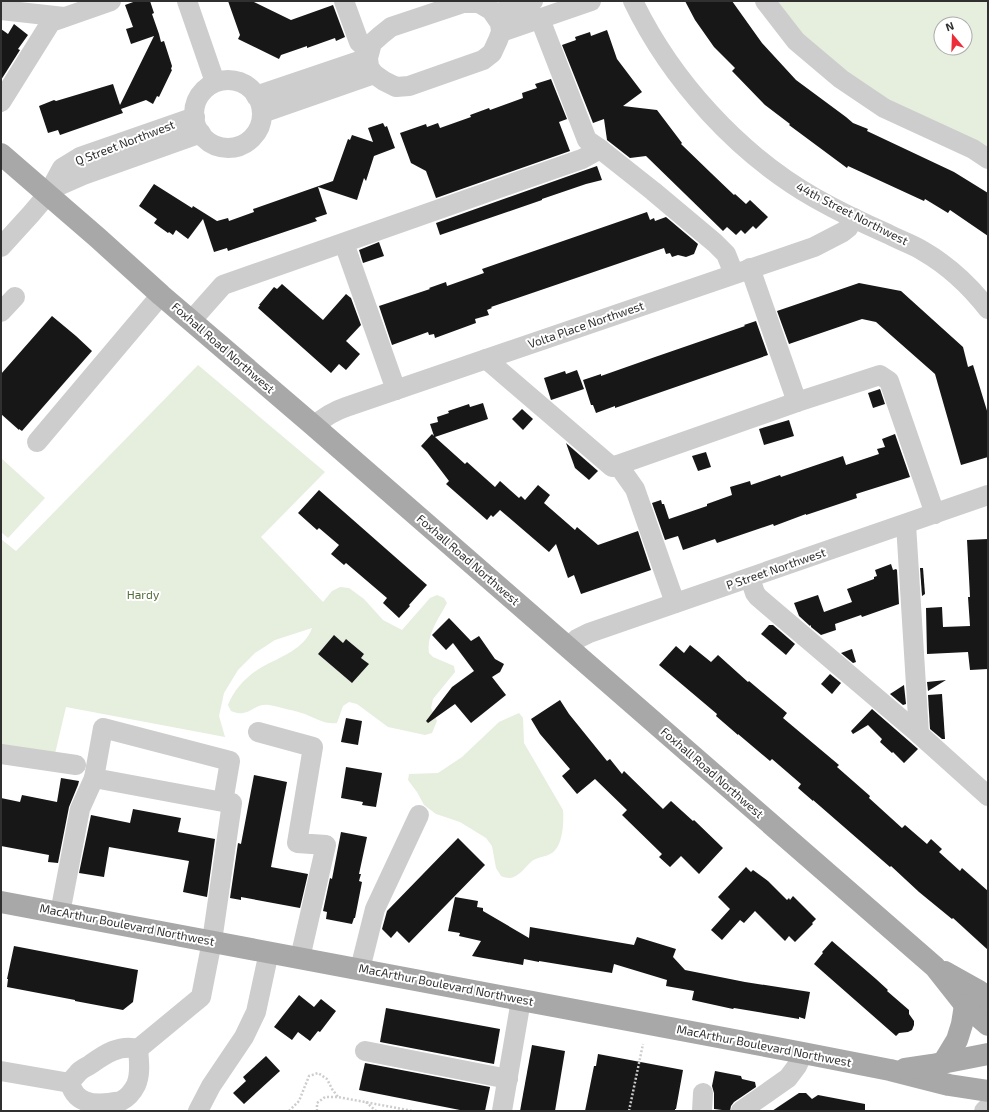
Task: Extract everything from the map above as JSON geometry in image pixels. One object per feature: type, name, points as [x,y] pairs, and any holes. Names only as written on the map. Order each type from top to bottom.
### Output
[{"type":"main road","name":"Foxhall Road Northwest","points":[[1,154],[161,295],[314,426],[935,966],[979,991],[988,999]]},
{"type":"main road","name":"MacArthur Boulevard Northwest","points":[[1,902],[803,1053],[890,1070],[949,1085],[988,1091]]},
{"type":"main road","name":"Foxhall Road Northwest","points":[[935,966],[965,1005],[988,1025]]},
{"type":"main road","points":[[943,1063],[957,1040],[962,1024],[965,1005]]},
{"type":"main road","name":"MacArthur Boulevard Northwest","points":[[890,1070],[943,1063],[988,1054]]},
{"type":"street","points":[[1,102],[51,22],[111,1]]},
{"type":"street","points":[[187,1],[215,82]]},
{"type":"street","points":[[344,1],[358,42],[384,81],[396,87],[409,86],[482,60],[492,53],[495,14]]},
{"type":"street","points":[[495,14],[533,1]]},
{"type":"street","points":[[370,61],[372,43],[391,27],[463,3],[478,3],[495,14],[540,19],[592,1]]},
{"type":"street","name":"44th Street Northwest","points":[[633,1],[648,30],[669,63],[698,100],[730,134],[765,164],[816,199],[906,242],[938,260],[966,284],[988,309]]},
{"type":"street","points":[[765,1],[796,40],[841,79],[884,108],[973,149],[988,159]]},
{"type":"street","points":[[1,10],[64,18]]},
{"type":"street","points":[[540,19],[587,140],[653,191],[714,242],[742,271],[797,402]]},
{"type":"street","points":[[259,104],[370,61]]},
{"type":"street","points":[[235,80],[248,86],[259,104],[261,123],[253,138],[239,147],[222,148],[207,142],[198,125],[193,110],[200,93],[215,82],[235,80]]},
{"type":"street","name":"Q Street Northwest","points":[[1,247],[48,194],[58,186],[198,125]]},
{"type":"street","points":[[191,321],[224,285],[582,159],[600,149]]},
{"type":"street","name":"Volta Place Northwest","points":[[314,426],[338,410],[814,247],[843,232],[848,228],[854,218]]},
{"type":"street","points":[[344,243],[396,390]]},
{"type":"street","points":[[37,442],[161,295]]},
{"type":"street","points":[[1,312],[15,297]]},
{"type":"street","points":[[486,359],[612,467],[797,402],[880,375],[890,381],[935,514]]},
{"type":"street","points":[[618,464],[634,489],[658,552],[675,603]]},
{"type":"street","name":"P Street Northwest","points":[[567,647],[577,639],[589,633],[988,496]]},
{"type":"street","points":[[906,524],[919,734]]},
{"type":"street","points":[[750,578],[755,593],[758,597],[919,734],[988,796]]},
{"type":"street","points":[[60,912],[80,809],[94,778],[103,728],[230,761],[223,802]]},
{"type":"street","points":[[258,732],[313,747],[297,843],[326,845],[300,958]]},
{"type":"street","points":[[1,754],[76,765]]},
{"type":"street","points":[[94,778],[232,803],[212,941],[201,997],[138,1049]]},
{"type":"street","points":[[360,969],[374,909],[419,815]]},
{"type":"street","points":[[198,1111],[211,1086],[244,1037],[256,1012],[269,952]]},
{"type":"street","points":[[502,1111],[521,1000]]},
{"type":"street","points":[[130,1047],[138,1049],[139,1071],[137,1081],[130,1094],[121,1101],[103,1104],[86,1103],[71,1089],[70,1083],[78,1072],[100,1057],[121,1048],[130,1047]]},
{"type":"street","points":[[365,1051],[508,1079]]},
{"type":"street","points":[[741,1111],[788,1078],[797,1066],[803,1053]]},
{"type":"street","points":[[1,1071],[70,1083]]},
{"type":"street","points":[[984,1111],[988,1107]]},
{"type":"path","points":[[629,1111],[643,1044]]},
{"type":"path","points":[[289,1111],[299,1101],[310,1076],[318,1074],[328,1079],[332,1089],[338,1097]]},
{"type":"path","points":[[317,1111],[317,1103],[325,1097],[338,1097],[413,1111]]},
{"type":"path","points":[[366,1102],[376,1111]]},
{"type":"green space","points":[[771,1],[988,1],[988,151],[859,85],[816,52]]},
{"type":"green space","name":"Hardy","points":[[198,365],[325,472],[261,537],[323,602],[332,591],[340,587],[349,588],[364,599],[383,620],[402,630],[430,598],[437,595],[444,598],[447,603],[431,633],[429,640],[429,653],[433,657],[454,666],[455,672],[433,699],[431,708],[437,721],[432,733],[425,735],[388,727],[357,704],[349,702],[343,706],[337,723],[321,721],[305,714],[269,705],[259,706],[243,713],[231,711],[228,705],[234,693],[242,683],[257,670],[298,647],[304,642],[312,628],[275,640],[255,653],[238,670],[224,693],[219,716],[225,737],[66,707],[54,758],[1,752],[1,539],[16,551]],"holes":[[[334,636],[343,643],[346,639],[364,654],[361,658],[368,664],[352,683],[318,654]]]},
{"type":"green space","points":[[1,458],[45,498],[8,538],[1,532]]},
{"type":"green space","points":[[519,713],[523,718],[524,743],[563,810],[563,821],[561,839],[556,850],[534,860],[529,863],[519,874],[509,878],[501,876],[496,868],[492,846],[486,838],[460,822],[436,814],[424,805],[408,780],[409,774],[438,773],[462,757],[499,722]]},
{"type":"building","points":[[136,1],[150,1],[154,13],[152,14],[161,42],[164,41],[172,66],[172,70],[159,97],[157,96],[153,104],[146,100],[121,109],[123,113],[60,135],[58,130],[48,133],[39,106],[54,100],[56,101],[113,84],[120,105],[154,36],[131,44],[126,29],[133,27],[125,5]]},
{"type":"building","points":[[228,1],[252,1],[291,20],[333,5],[345,37],[336,41],[335,38],[307,48],[307,46],[281,55],[279,59],[238,39],[240,35]]},
{"type":"building","points":[[685,1],[732,1],[762,43],[796,80],[853,123],[954,172],[988,193],[988,236],[950,210],[948,213],[925,199],[924,201],[848,166],[847,168],[789,125],[790,124],[765,105],[732,71],[735,68],[714,47],[695,20]]},
{"type":"building","points":[[14,24],[28,35],[18,49],[20,50],[1,80],[1,29],[8,34]]},
{"type":"building","points":[[607,30],[617,59],[642,92],[623,106],[657,110],[682,143],[681,144],[711,173],[734,195],[735,194],[746,204],[750,200],[768,217],[756,229],[753,226],[745,234],[741,230],[736,235],[727,227],[723,231],[646,156],[630,158],[607,140],[604,119],[593,123],[562,45],[576,40],[575,37],[590,32],[591,36]]},
{"type":"building","points":[[551,79],[567,119],[559,122],[570,151],[436,198],[426,171],[411,163],[400,133],[426,124],[427,127],[438,123],[440,128],[471,117],[470,115],[489,108],[490,110],[523,98],[522,93],[537,88],[535,84]]},
{"type":"building","points":[[383,123],[385,127],[387,126],[395,148],[374,156],[366,181],[364,178],[357,200],[318,187],[327,214],[315,218],[317,221],[228,251],[227,248],[214,252],[203,219],[188,239],[176,230],[173,235],[169,232],[168,233],[154,223],[157,219],[139,206],[154,184],[192,208],[193,206],[217,221],[228,218],[229,221],[254,212],[253,209],[333,181],[348,139],[350,140],[352,135],[373,142],[368,128]]},
{"type":"building","points":[[597,166],[602,180],[586,184],[440,235],[436,223]]},
{"type":"building","points":[[647,212],[650,220],[654,218],[655,221],[666,217],[698,244],[694,254],[686,257],[678,255],[672,257],[670,253],[666,254],[664,248],[491,307],[492,308],[487,310],[489,315],[475,319],[476,323],[435,338],[434,334],[429,335],[428,332],[392,345],[379,306],[446,282],[447,286],[484,273],[482,269]]},
{"type":"building","points":[[379,242],[384,256],[363,263],[359,250]]},
{"type":"building","points":[[859,283],[901,291],[963,347],[968,367],[973,365],[988,414],[988,457],[961,465],[935,374],[876,322],[862,319],[789,344],[777,311]]},
{"type":"building","points":[[282,284],[323,320],[346,294],[351,298],[361,325],[346,341],[360,354],[346,370],[339,364],[331,373],[258,308],[274,287],[277,289]]},
{"type":"building","points":[[52,316],[92,351],[22,431],[1,414],[1,374]]},
{"type":"building","points":[[756,321],[768,355],[615,408],[615,406],[596,413],[593,405],[591,405],[583,380],[601,374],[601,376]]},
{"type":"building","points":[[577,370],[584,389],[551,400],[544,378],[565,371],[566,374]]},
{"type":"building","points":[[880,389],[885,404],[873,408],[868,393]]},
{"type":"building","points":[[483,403],[488,419],[435,437],[465,464],[467,462],[495,487],[500,481],[519,498],[521,496],[525,500],[538,485],[550,495],[544,503],[575,530],[577,527],[598,545],[638,531],[651,570],[581,594],[574,575],[568,578],[556,544],[549,552],[500,510],[493,517],[491,515],[487,520],[446,484],[449,481],[421,446],[432,434],[434,436],[430,424],[438,422],[437,417],[449,413],[448,411],[469,404],[470,407]]},
{"type":"building","points":[[522,409],[533,419],[523,430],[512,419]]},
{"type":"building","points":[[789,420],[794,436],[764,445],[759,429]]},
{"type":"building","points":[[895,434],[910,477],[856,494],[857,498],[774,526],[773,524],[717,543],[715,539],[683,550],[678,536],[665,540],[652,503],[661,500],[662,504],[664,504],[669,519],[707,506],[707,504],[732,495],[730,487],[750,481],[751,485],[780,475],[781,477],[843,456],[846,465],[879,454],[877,449],[885,447],[882,439]]},
{"type":"building","points":[[566,443],[598,471],[589,480],[575,468]]},
{"type":"building","points":[[706,452],[711,467],[698,471],[692,456]]},
{"type":"building","points":[[319,490],[427,585],[399,618],[383,603],[387,598],[346,563],[344,565],[331,554],[339,545],[319,528],[317,530],[298,513]]},
{"type":"building","points":[[988,539],[988,669],[970,670],[968,652],[927,654],[926,608],[942,607],[943,627],[970,626],[967,540]]},
{"type":"building","points":[[891,564],[893,570],[897,570],[899,604],[862,617],[861,615],[835,624],[836,630],[821,635],[799,616],[794,603],[818,595],[824,612],[852,602],[847,589],[874,579],[874,577],[877,576],[875,570]]},
{"type":"building","points":[[920,568],[923,568],[925,594],[922,596]]},
{"type":"building","points":[[449,618],[471,641],[479,636],[495,659],[504,664],[500,672],[492,677],[506,695],[471,723],[455,704],[428,723],[426,721],[452,687],[474,671],[453,643],[446,650],[432,635]]},
{"type":"building","points":[[769,625],[773,625],[795,644],[786,655],[761,634]]},
{"type":"building","points":[[334,635],[343,643],[346,639],[364,654],[361,658],[369,664],[352,683],[318,654]]},
{"type":"building","points":[[690,645],[711,662],[718,655],[748,682],[749,681],[787,713],[783,718],[839,765],[837,767],[870,796],[869,798],[902,828],[905,825],[927,844],[931,839],[942,849],[939,852],[960,871],[962,868],[988,891],[988,950],[953,918],[952,919],[919,892],[891,866],[890,867],[798,788],[801,784],[772,759],[770,761],[738,735],[716,716],[717,714],[659,665],[676,646],[684,653]]},
{"type":"building","points":[[852,649],[856,662],[853,663],[841,653]]},
{"type":"building","points":[[830,674],[841,683],[832,694],[821,684]]},
{"type":"building","points":[[946,680],[928,691],[927,682]]},
{"type":"building","points":[[904,685],[906,704],[903,705],[890,694]]},
{"type":"building","points":[[942,694],[945,739],[942,739],[930,729],[928,695]]},
{"type":"building","points":[[560,700],[569,714],[607,761],[610,759],[622,774],[624,771],[663,809],[671,801],[693,821],[694,820],[723,848],[699,874],[681,856],[670,867],[659,857],[662,854],[622,815],[627,810],[595,779],[577,794],[562,776],[570,769],[540,734],[531,719]]},
{"type":"building","points":[[872,709],[918,749],[904,763],[880,742],[882,739],[868,725],[853,734],[851,731]]},
{"type":"building","points":[[346,718],[362,721],[358,745],[341,742]]},
{"type":"building","points":[[346,767],[382,773],[376,807],[362,805],[363,802],[341,798]]},
{"type":"building","points":[[254,775],[287,782],[271,867],[308,874],[300,908],[241,897],[241,900],[230,898],[238,843],[241,844]]},
{"type":"building","points":[[61,778],[79,781],[69,807],[58,863],[48,862],[49,855],[1,846],[1,798],[20,802],[22,795],[57,802]]},
{"type":"building","points":[[133,809],[181,818],[178,832],[215,839],[207,897],[183,892],[189,861],[109,847],[104,877],[79,873],[91,815],[130,823]]},
{"type":"building","points":[[341,832],[367,837],[359,874],[361,874],[359,881],[362,882],[355,918],[352,924],[326,919],[327,912],[323,911],[330,878],[332,879]]},
{"type":"building","points":[[458,838],[485,865],[409,943],[397,931],[391,938],[382,929],[387,911]]},
{"type":"building","points":[[746,867],[751,872],[753,870],[768,881],[787,900],[789,898],[790,900],[793,896],[816,919],[795,942],[789,936],[785,941],[755,911],[744,923],[740,920],[722,940],[711,930],[730,909],[718,897]]},
{"type":"building","points":[[455,897],[478,901],[477,907],[483,908],[483,911],[529,938],[530,927],[634,945],[637,937],[676,949],[673,957],[685,970],[745,982],[810,992],[805,1019],[733,1009],[692,1000],[694,991],[666,986],[667,980],[614,964],[612,973],[524,959],[523,965],[472,956],[481,941],[459,936],[460,933],[448,931]]},
{"type":"building","points":[[832,941],[909,1010],[909,1014],[914,1021],[912,1030],[899,1033],[896,1036],[814,964]]},
{"type":"building","points":[[14,946],[138,970],[133,1002],[123,1010],[7,987],[7,979]]},
{"type":"building","points":[[299,995],[314,1007],[321,999],[336,1011],[320,1032],[318,1031],[310,1041],[298,1032],[292,1040],[274,1027]]},
{"type":"building","points":[[386,1008],[500,1029],[494,1064],[380,1042]]},
{"type":"building","points":[[532,1045],[565,1051],[555,1111],[520,1111]]},
{"type":"building","points":[[598,1054],[683,1070],[675,1111],[585,1111],[594,1066],[596,1066]]},
{"type":"building","points":[[266,1056],[280,1071],[244,1104],[233,1093],[246,1081],[243,1077]]},
{"type":"building","points":[[365,1063],[490,1087],[485,1111],[465,1111],[359,1090]]},
{"type":"building","points":[[715,1071],[741,1076],[742,1079],[755,1082],[756,1087],[734,1102],[730,1111],[714,1109],[714,1093],[712,1086]]},
{"type":"building","points":[[799,1093],[806,1093],[812,1099],[818,1095],[865,1104],[865,1111],[772,1111]]}]
